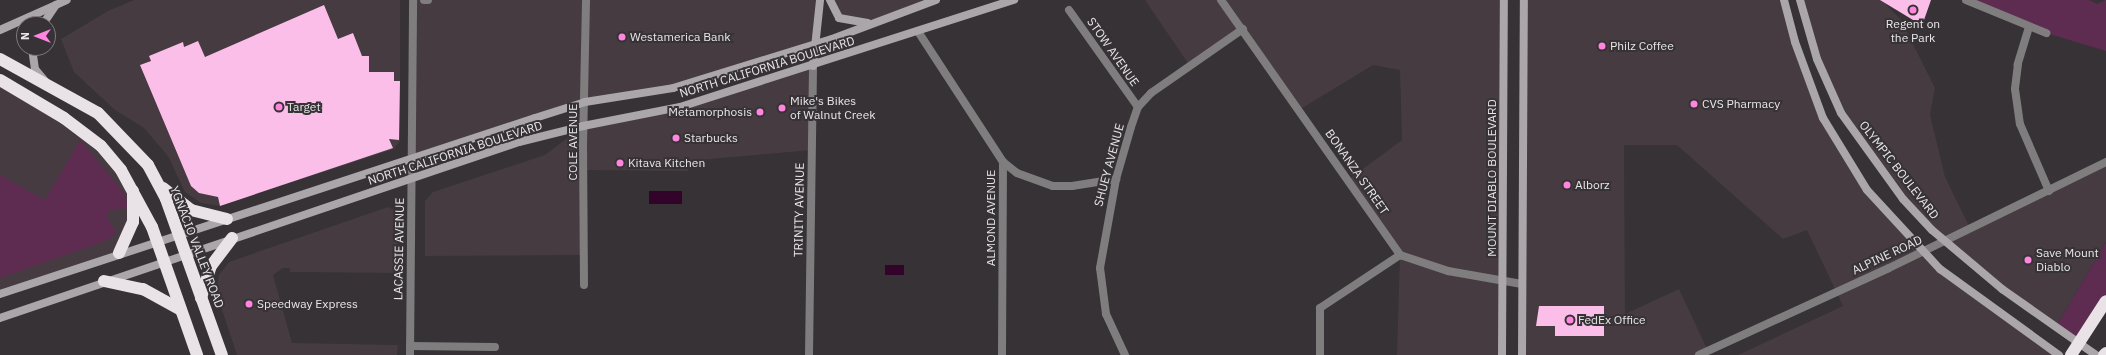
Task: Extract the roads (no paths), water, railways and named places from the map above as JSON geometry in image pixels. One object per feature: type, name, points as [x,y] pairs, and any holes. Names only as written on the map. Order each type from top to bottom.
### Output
[{"type":"highway","name":"YGNACIO VALLEY ROAD","points":[[0,59],[45,82],[98,113],[148,165],[159,186],[178,234],[222,355]]},
{"type":"highway","points":[[0,80],[64,118],[101,146],[133,189],[156,241],[197,355]]},
{"type":"highway","points":[[159,186],[191,210],[227,219]]},
{"type":"highway","points":[[118,254],[133,222],[133,189]]},
{"type":"highway","points":[[201,298],[211,266],[232,238]]},
{"type":"highway","points":[[104,281],[142,289],[181,310]]},
{"type":"highway","points":[[2071,355],[2106,301]]},
{"type":"main road","points":[[0,30],[67,0]]},
{"type":"main road","points":[[813,66],[813,45],[820,0]]},
{"type":"main road","points":[[830,0],[835,13],[844,20],[872,23]]},
{"type":"main road","name":"NORTH CALIFORNIA BOULEVARD","points":[[0,294],[156,241],[585,102],[673,88],[813,45],[936,0]]},
{"type":"main road","name":"NORTH CALIFORNIA BOULEVARD","points":[[0,318],[104,281],[412,180],[519,142],[583,126],[680,107],[919,33],[1014,0]]},
{"type":"main road","name":"MOUNT DIABLO BOULEVARD","points":[[1502,355],[1504,282],[1504,0]]},
{"type":"main road","points":[[1522,355],[1524,0]]},
{"type":"main road","points":[[1784,0],[1808,80],[1839,148],[1867,190],[1921,252],[1982,301],[2060,355]]},
{"type":"main road","name":"OLYMPIC BOULEVARD","points":[[1800,0],[1817,58],[1841,113],[1903,199],[1944,241],[2026,308],[2096,355]]},
{"type":"main road","points":[[48,16],[56,4]]},
{"type":"main road","points":[[33,56],[35,69],[45,82]]},
{"type":"street","name":"LACASSIE AVENUE","points":[[410,355],[413,157],[413,0]]},
{"type":"street","name":"COLE AVENUE","points":[[584,285],[583,126],[585,102],[586,0]]},
{"type":"street","name":"BONANZA STREET","points":[[1221,0],[1243,29],[1400,255]]},
{"type":"street","points":[[1966,0],[2046,33]]},
{"type":"street","name":"STOW AVENUE","points":[[1069,10],[1138,107]]},
{"type":"street","points":[[2029,27],[2018,64],[2015,89],[2020,124],[2049,191]]},
{"type":"street","name":"SHUEY AVENUE","points":[[1125,355],[1106,314],[1100,268],[1116,180],[1138,107],[1151,93],[1243,29]]},
{"type":"street","name":"ALMOND AVENUE","points":[[919,33],[1003,162],[1002,355]]},
{"type":"street","name":"TRINITY AVENUE","points":[[809,355],[813,66]]},
{"type":"street","points":[[1003,162],[1017,173],[1053,186],[1072,186],[1116,180]]},
{"type":"street","name":"ALPINE ROAD","points":[[1699,355],[1921,252],[2106,162]]},
{"type":"street","points":[[1320,355],[1320,308],[1400,255],[1448,271],[1522,284]]},
{"type":"street","points":[[410,346],[495,347]]},
{"type":"place","name":"Regent on the Park","points":[[1913,10]]},
{"type":"place","name":"Westamerica Bank","points":[[622,37]]},
{"type":"place","name":"Philz Coffee","points":[[1602,46]]},
{"type":"place","name":"CVS Pharmacy","points":[[1694,104]]},
{"type":"place","name":"Target","points":[[279,107]]},
{"type":"place","name":"Mike's Bikes of Walnut Creek","points":[[782,108]]},
{"type":"place","name":"Metamorphosis","points":[[760,112]]},
{"type":"place","name":"Starbucks","points":[[676,138]]},
{"type":"place","name":"Kitava Kitchen","points":[[620,163]]},
{"type":"place","name":"Alborz","points":[[1567,185]]},
{"type":"place","name":"Save Mount Diablo","points":[[2028,260]]},
{"type":"place","name":"Speedway Express","points":[[249,304]]},
{"type":"place","name":"FedEx Office","points":[[1570,320]]}]
